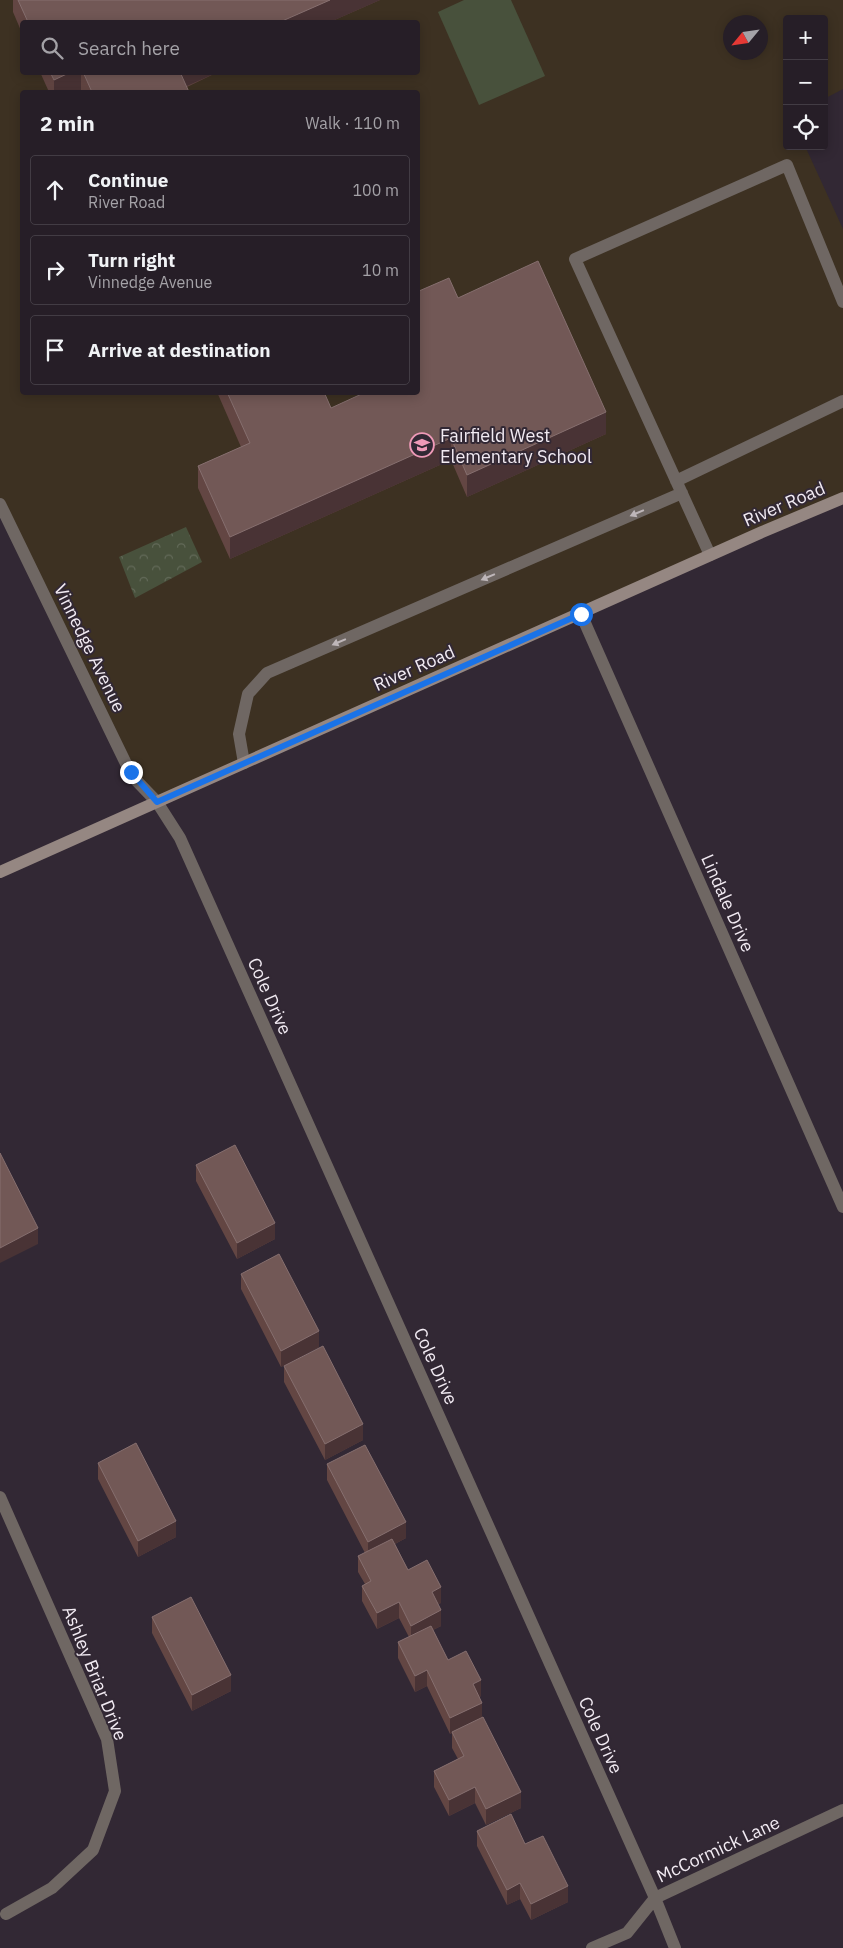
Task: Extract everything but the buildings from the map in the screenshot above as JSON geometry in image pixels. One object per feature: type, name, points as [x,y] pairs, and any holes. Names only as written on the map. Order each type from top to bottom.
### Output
[{"type":"street","points":[[710,555],[575,259],[787,165],[843,302]]},
{"type":"street","points":[[676,481],[843,401]]},
{"type":"street","points":[[244,763],[239,734],[248,694],[267,673],[682,493]]},
{"type":"street","name":"River Road","points":[[0,872],[710,555],[843,498]]},
{"type":"street","name":"Vinnedge Avenue","points":[[0,504],[132,776],[157,802]]},
{"type":"street","name":"Lindale Drive","points":[[581,614],[843,1207]]},
{"type":"street","name":"Cole Drive","points":[[157,802],[184,847],[655,1898],[675,1948]]},
{"type":"street","name":"Ashley Briar Drive","points":[[0,1497],[107,1739],[115,1791],[93,1850],[52,1888],[6,1914]]},
{"type":"street","name":"McCormick Lane","points":[[592,1948],[627,1933],[655,1898],[843,1810]]},
{"type":"shaded area","name":"Fairfield West Elementary School","points":[[0,0],[843,0],[843,89],[828,97],[828,15],[783,15],[783,150],[807,150],[843,229],[843,498],[157,802],[132,776],[0,504]]},
{"type":"green space","points":[[464,0],[511,0],[545,76],[479,105],[438,12]]},
{"type":"green space","points":[[186,527],[202,562],[135,598],[119,557]]},
{"type":"place","name":"Fairfield West Elementary School","points":[[422,445]]},
{"type":"route","points":[[131,772],[132,776],[157,802],[581,614]]}]
